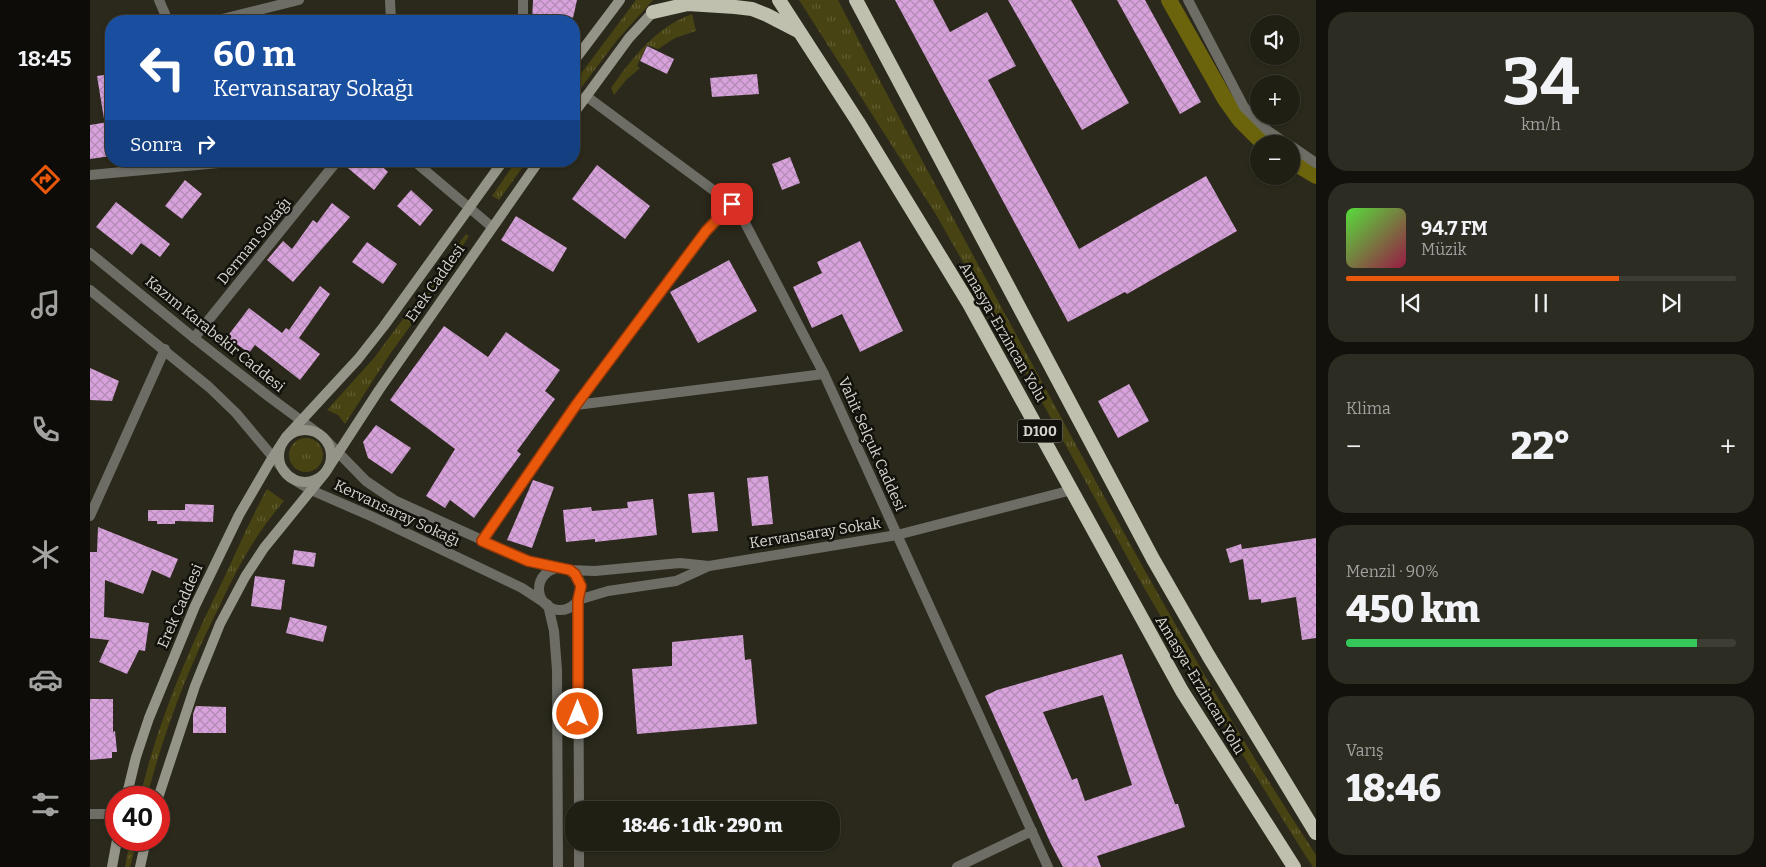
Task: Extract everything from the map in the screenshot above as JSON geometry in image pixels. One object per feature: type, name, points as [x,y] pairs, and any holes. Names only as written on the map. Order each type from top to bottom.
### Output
[{"type":"highway","points":[[653,12],[667,0]]},
{"type":"highway","name":"Amasya-Erzincan Yolu","points":[[780,0],[964,294],[1182,691],[1294,867]]},
{"type":"highway","name":"Amasya-Erzincan Yolu","points":[[856,0],[1152,559],[1213,664],[1316,832]]},
{"type":"highway","points":[[653,12],[688,4],[735,7],[767,15],[799,32]]},
{"type":"main road","points":[[580,53],[620,0]]},
{"type":"main road","points":[[580,104],[629,38],[653,12]]},
{"type":"main road","name":"Erek Caddesi","points":[[129,786],[149,718],[195,606],[240,514],[273,457],[301,420],[358,359],[470,208],[498,167]]},
{"type":"main road","name":"Erek Caddesi","points":[[162,786],[192,695],[220,624],[245,577],[259,556],[325,473],[379,390],[535,167]]},
{"type":"main road","points":[[286,438],[293,433],[308,430],[322,436]]},
{"type":"main road","name":"Erek Caddesi","points":[[322,436],[330,450],[331,458],[325,473]]},
{"type":"main road","name":"Erek Caddesi","points":[[286,438],[280,452],[280,460],[288,475]]},
{"type":"main road","points":[[288,475],[303,481],[318,478],[325,473]]},
{"type":"main road","points":[[112,867],[115,851]]},
{"type":"main road","points":[[140,867],[144,851]]},
{"type":"street","points":[[159,0],[165,15]]},
{"type":"street","points":[[238,15],[299,0]]},
{"type":"street","points":[[390,0],[391,15]]},
{"type":"street","points":[[523,0],[523,15]]},
{"type":"street","points":[[1188,0],[1244,107],[1275,135]]},
{"type":"street","name":"Vahit Selçuk Caddesi","points":[[586,96],[732,204],[756,241],[824,374],[1048,867]]},
{"type":"street","points":[[1300,152],[1316,163]]},
{"type":"street","points":[[90,175],[176,167]]},
{"type":"street","name":"Derman Sokağı","points":[[194,338],[332,167]]},
{"type":"street","points":[[421,167],[492,227]]},
{"type":"street","points":[[482,541],[576,405],[706,231],[732,204]]},
{"type":"street","name":"Kazım Karabekir Caddesi","points":[[90,253],[194,338],[322,436]]},
{"type":"street","points":[[90,290],[224,400],[288,475]]},
{"type":"street","points":[[90,516],[165,350]]},
{"type":"street","points":[[576,405],[824,374]]},
{"type":"street","name":"Kervansaray Sokağı","points":[[322,436],[366,481],[394,500],[528,561],[538,565],[566,569]]},
{"type":"street","name":"Kervansaray Sokağı","points":[[288,475],[311,490],[373,517],[522,588],[548,605]]},
{"type":"street","name":"Kervansaray Sokak","points":[[578,600],[608,591],[676,581],[709,566],[897,535],[1072,490]]},
{"type":"street","name":"Kervansaray Sokak","points":[[566,569],[595,571],[680,563],[709,566]]},
{"type":"street","points":[[578,600],[568,608],[554,609],[548,605],[540,594],[541,581],[550,571],[566,569],[575,574],[581,586],[578,600],[579,801]]},
{"type":"street","points":[[548,605],[554,631],[558,670],[558,867]]},
{"type":"street","points":[[90,814],[105,814]]},
{"type":"street","points":[[957,867],[1032,831]]},
{"type":"street","points":[[579,851],[579,867]]},
{"type":"green space","points":[[636,0],[653,0],[618,39],[580,89],[580,75]]},
{"type":"green space","points":[[799,0],[838,0],[939,192],[1107,502],[1208,681],[1316,855],[1316,867],[1313,867],[1305,855],[1229,733],[1143,586],[1014,351],[935,213]]},
{"type":"green space","points":[[692,14],[696,31],[675,38],[658,49],[647,45],[637,66],[640,68],[626,80],[614,95],[611,88],[646,44],[667,27]]},
{"type":"green space","points":[[512,167],[523,167],[499,200],[492,196]]},
{"type":"green space","points":[[466,234],[469,236],[450,265],[450,271],[390,354],[345,424],[338,415],[327,410],[374,358]]},
{"type":"green space","points":[[306,438],[318,443],[323,455],[318,467],[306,472],[294,467],[289,455],[294,443]]},
{"type":"green space","points":[[267,489],[284,501],[264,526],[234,577],[188,675],[169,723],[150,786],[143,786],[156,740],[176,685],[250,522]]},
{"type":"green space","points":[[128,851],[134,851],[130,867],[125,867]]},
{"type":"building","points":[[533,0],[577,0],[574,15],[532,15]]},
{"type":"building","points":[[895,0],[933,0],[950,32],[987,12],[1016,66],[988,80],[1079,249],[1206,176],[1237,231],[1127,294],[1125,292],[1068,322]]},
{"type":"building","points":[[1008,0],[1071,0],[1129,103],[1082,130]]},
{"type":"building","points":[[1117,0],[1145,0],[1201,102],[1180,114]]},
{"type":"building","points":[[647,46],[674,59],[667,74],[640,61]]},
{"type":"building","points":[[757,74],[759,94],[712,97],[710,78]]},
{"type":"building","points":[[105,75],[105,119],[104,119],[97,76]]},
{"type":"building","points":[[105,122],[105,157],[90,159],[90,125]]},
{"type":"building","points":[[790,157],[800,183],[782,190],[772,164]]},
{"type":"building","points":[[597,165],[650,206],[625,239],[572,199]]},
{"type":"building","points":[[347,167],[383,167],[388,172],[374,190]]},
{"type":"building","points":[[185,180],[202,194],[182,219],[165,206]]},
{"type":"building","points":[[411,190],[433,210],[420,226],[397,206]]},
{"type":"building","points":[[116,202],[170,244],[160,257],[141,243],[132,255],[96,227]]},
{"type":"building","points":[[332,203],[350,217],[293,282],[267,260],[283,241],[292,249],[313,220],[317,223]]},
{"type":"building","points":[[516,216],[567,248],[553,272],[501,240]]},
{"type":"building","points":[[860,241],[903,331],[860,352],[842,314],[812,328],[793,287],[822,273],[817,262]]},
{"type":"building","points":[[367,242],[397,264],[383,284],[352,262]]},
{"type":"building","points":[[729,260],[757,311],[698,343],[670,292]]},
{"type":"building","points":[[320,286],[330,294],[299,338],[320,354],[300,380],[255,345],[249,353],[227,337],[249,308],[282,333],[286,328],[289,330]]},
{"type":"building","points":[[444,326],[488,357],[506,332],[560,370],[545,391],[555,399],[517,451],[521,454],[474,518],[450,500],[445,508],[426,496],[455,449],[390,400]]},
{"type":"building","points":[[90,368],[119,381],[112,401],[90,400]]},
{"type":"building","points":[[1129,384],[1149,421],[1118,438],[1098,401]]},
{"type":"building","points":[[376,425],[411,448],[392,474],[368,458],[363,442]]},
{"type":"building","points":[[768,476],[773,524],[752,526],[747,478]]},
{"type":"building","points":[[533,480],[554,487],[532,548],[507,540]]},
{"type":"building","points":[[714,492],[718,531],[692,533],[688,494]]},
{"type":"building","points":[[653,499],[657,535],[595,542],[595,539],[566,542],[563,510],[591,507],[592,511],[628,508],[627,502]]},
{"type":"building","points":[[185,504],[214,505],[213,522],[175,521],[175,524],[157,524],[157,521],[148,521],[148,510],[185,510]]},
{"type":"building","points":[[98,527],[178,559],[170,578],[152,570],[143,594],[105,580],[104,617],[149,623],[145,651],[139,650],[127,674],[99,662],[109,640],[90,638],[90,552],[97,552]]},
{"type":"building","points":[[1316,538],[1316,638],[1302,640],[1296,597],[1261,603],[1261,599],[1249,600],[1243,559],[1230,563],[1226,549],[1241,544],[1242,549]]},
{"type":"building","points":[[294,550],[316,553],[314,567],[292,564]]},
{"type":"building","points":[[255,576],[285,580],[281,610],[251,606]]},
{"type":"building","points":[[290,617],[327,626],[323,642],[286,633]]},
{"type":"building","points":[[743,635],[745,660],[751,659],[757,724],[637,734],[632,669],[672,666],[672,642]]},
{"type":"building","points":[[1122,654],[1175,804],[1178,804],[1185,827],[1097,856],[1101,867],[1063,867],[985,696],[997,690]],"holes":[[[1103,695],[1132,785],[1085,801],[1077,778],[1072,780],[1043,712]]]},
{"type":"building","points":[[90,699],[113,699],[113,732],[115,731],[117,752],[112,752],[112,758],[90,760]]},
{"type":"building","points":[[196,706],[226,707],[226,733],[193,733],[193,714]]},
{"type":"waterway","points":[[1169,0],[1225,99],[1240,120],[1255,135]]},
{"type":"waterway","points":[[1300,166],[1316,176]]},
{"type":"route","points":[[578,714],[578,600],[581,586],[579,580],[570,570],[538,565],[482,541],[576,405],[706,231],[732,204]]}]
